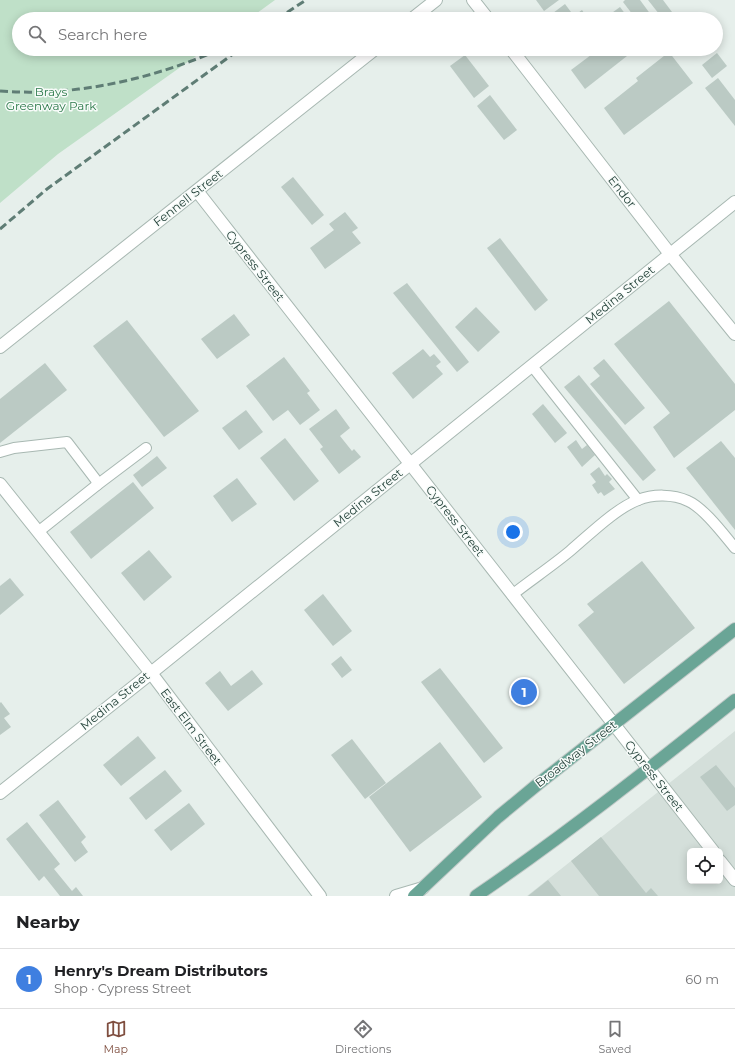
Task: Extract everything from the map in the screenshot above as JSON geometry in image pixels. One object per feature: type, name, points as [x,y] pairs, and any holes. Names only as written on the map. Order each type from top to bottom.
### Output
[{"type":"main road","name":"Broadway Street","points":[[414,896],[504,813],[538,784],[735,629]]},
{"type":"main road","points":[[476,896],[534,856],[649,769],[735,700]]},
{"type":"street","points":[[421,12],[436,0]]},
{"type":"street","points":[[473,0],[482,12]]},
{"type":"street","name":"Fennell Street","points":[[0,347],[366,56]]},
{"type":"street","name":"Endor","points":[[516,56],[670,254],[735,334]]},
{"type":"street","name":"Cypress Street","points":[[197,191],[711,848]]},
{"type":"street","name":"Medina Street","points":[[0,793],[735,202]]},
{"type":"street","name":"East Elm Street","points":[[0,484],[151,673],[320,896]]},
{"type":"street","points":[[723,865],[735,880]]},
{"type":"street","name":"Broadway Street","points":[[396,896],[423,888]]},
{"type":"lane","points":[[532,366],[638,500]]},
{"type":"lane","points":[[0,452],[14,448],[67,442],[96,480],[97,485]]},
{"type":"lane","points":[[38,532],[146,448]]},
{"type":"lane","points":[[512,595],[568,552],[617,511],[638,500],[656,496],[667,496],[689,501],[698,507],[735,548]]},
{"type":"shaded area","points":[[735,731],[735,896],[527,896]]},
{"type":"green space","name":"Brays Greenway Park","points":[[0,0],[275,0],[259,12],[12,12],[12,56],[196,56],[58,154],[0,203]]},
{"type":"building","points":[[536,0],[559,0],[544,11]]},
{"type":"building","points":[[625,0],[640,0],[649,12],[631,12],[623,2]]},
{"type":"building","points":[[648,0],[663,0],[672,12],[657,12]]},
{"type":"building","points":[[565,4],[571,12],[554,12]]},
{"type":"building","points":[[620,7],[624,12],[613,12]]},
{"type":"building","points":[[466,56],[489,86],[474,98],[450,66]]},
{"type":"building","points":[[590,56],[627,56],[585,89],[571,70]]},
{"type":"building","points":[[664,56],[672,56],[693,83],[624,135],[604,108],[638,81],[636,78]]},
{"type":"building","points":[[713,56],[719,56],[727,66],[712,78],[702,65]]},
{"type":"building","points":[[718,78],[735,100],[735,126],[705,88]]},
{"type":"building","points":[[490,95],[517,130],[504,140],[477,106]]},
{"type":"building","points":[[293,177],[324,215],[312,225],[281,187]]},
{"type":"building","points":[[345,212],[358,228],[352,232],[361,243],[325,269],[310,248],[334,230],[329,224]]},
{"type":"building","points":[[500,238],[548,300],[535,311],[487,248]]},
{"type":"building","points":[[407,283],[469,362],[457,372],[393,293]]},
{"type":"building","points":[[669,301],[735,384],[735,410],[674,458],[653,427],[670,413],[614,344]]},
{"type":"building","points":[[476,307],[500,332],[478,352],[455,327]]},
{"type":"building","points":[[234,314],[250,335],[217,359],[201,339]]},
{"type":"building","points":[[127,320],[199,411],[164,437],[93,346]]},
{"type":"building","points":[[423,349],[430,357],[434,354],[441,362],[436,366],[443,374],[413,399],[392,373]]},
{"type":"building","points":[[284,357],[310,391],[307,393],[320,410],[300,425],[288,410],[273,421],[246,386]]},
{"type":"building","points":[[604,359],[645,408],[625,425],[590,384],[600,376],[593,368]]},
{"type":"building","points":[[45,363],[67,390],[0,443],[0,399]]},
{"type":"building","points":[[579,375],[656,470],[643,481],[564,387]]},
{"type":"building","points":[[543,404],[567,433],[555,443],[532,414]]},
{"type":"building","points":[[336,409],[350,428],[340,436],[352,451],[354,449],[361,457],[339,474],[320,449],[323,447],[309,429]]},
{"type":"building","points":[[246,410],[263,432],[239,450],[222,428]]},
{"type":"building","points":[[285,438],[319,481],[294,501],[260,458]]},
{"type":"building","points":[[576,440],[582,449],[587,445],[595,455],[582,467],[567,447]]},
{"type":"building","points":[[721,441],[735,458],[735,530],[686,468]]},
{"type":"building","points":[[157,456],[167,468],[142,487],[133,475]]},
{"type":"building","points":[[599,467],[605,476],[607,474],[612,479],[609,482],[615,489],[604,496],[601,492],[598,494],[592,485],[596,482],[590,474]]},
{"type":"building","points":[[237,478],[257,504],[232,522],[213,496]]},
{"type":"building","points":[[133,482],[154,508],[91,559],[70,532]]},
{"type":"building","points":[[149,550],[172,577],[144,601],[121,573]]},
{"type":"building","points":[[642,561],[695,628],[624,684],[578,625],[594,612],[587,604]]},
{"type":"building","points":[[10,578],[24,595],[0,615],[0,586]]},
{"type":"building","points":[[323,594],[352,631],[333,646],[304,610]]},
{"type":"building","points":[[341,656],[352,670],[342,678],[331,664]]},
{"type":"building","points":[[440,668],[503,748],[484,763],[421,682]]},
{"type":"building","points":[[252,670],[263,684],[228,711],[205,683],[220,671],[231,686]]},
{"type":"building","points":[[1,702],[10,714],[4,718],[11,727],[0,735],[0,703]]},
{"type":"building","points":[[138,736],[156,758],[121,786],[103,765]]},
{"type":"building","points":[[352,739],[386,783],[365,799],[331,755]]},
{"type":"building","points":[[440,742],[482,797],[410,852],[369,797]]},
{"type":"building","points":[[716,765],[735,788],[735,805],[727,811],[700,777]]},
{"type":"building","points":[[165,770],[182,791],[146,820],[129,798]]},
{"type":"building","points":[[58,800],[86,837],[81,842],[88,852],[75,862],[39,815]]},
{"type":"building","points":[[189,803],[205,824],[171,851],[154,830]]},
{"type":"building","points":[[27,822],[60,864],[54,869],[72,891],[76,887],[83,896],[60,896],[44,876],[39,881],[6,839]]},
{"type":"building","points":[[601,837],[646,893],[651,888],[658,896],[599,896],[571,861]]},
{"type":"building","points":[[548,880],[561,896],[528,896]]},
{"type":"railway","points":[[288,12],[306,0]]},
{"type":"railway","points":[[0,91],[57,91],[113,84],[168,69],[204,56]]},
{"type":"railway","points":[[0,229],[47,189],[230,56]]},
{"type":"place","name":"Henry's Dream Distributors","points":[[524,692]]}]
